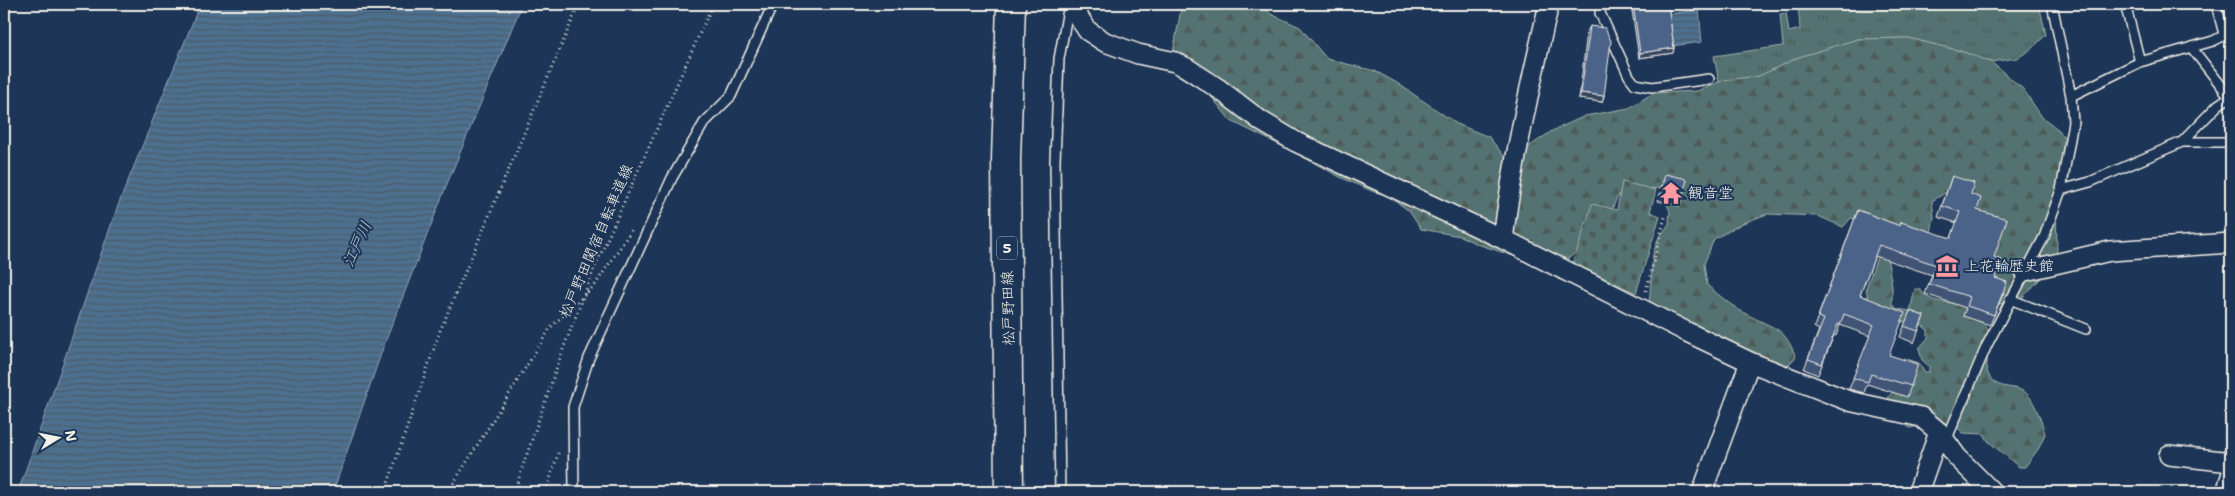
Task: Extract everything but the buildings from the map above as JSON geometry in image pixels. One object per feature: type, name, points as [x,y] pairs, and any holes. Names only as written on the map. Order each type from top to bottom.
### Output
[{"type":"main road","name":"松戸野田線","points":[[1009,492],[1006,159],[1011,4]]},
{"type":"street","points":[[1074,4],[1079,18],[1088,31],[1105,42],[1138,54],[1175,62],[1219,89],[1261,121],[1296,142],[1503,239],[1750,362],[1849,402],[1921,417],[1942,437],[1958,457],[1992,492]]},
{"type":"street","points":[[1503,239],[1509,191],[1549,4]]},
{"type":"street","points":[[2025,271],[2110,251],[2231,244]]},
{"type":"street","points":[[1702,492],[1750,362]]},
{"type":"street","points":[[1918,492],[1942,437]]},
{"type":"street","points":[[2170,456],[2230,462]]},
{"type":"lane","points":[[574,492],[573,408],[589,358],[672,178],[704,122],[731,96],[773,4]]},
{"type":"lane","points":[[1060,492],[1055,161],[1058,59],[1069,4]]},
{"type":"lane","points":[[1601,4],[1600,13],[1629,76],[1635,84],[1652,87],[1710,79]]},
{"type":"lane","points":[[1942,437],[1987,344],[2044,237],[2061,190],[2073,122],[2071,96],[2052,4]]},
{"type":"lane","points":[[2125,4],[2140,62]]},
{"type":"lane","points":[[2071,96],[2140,62],[2213,41],[2228,33],[2216,4]]},
{"type":"lane","points":[[2061,190],[2090,182],[2182,142],[2218,105],[2231,97],[2191,47]]},
{"type":"lane","points":[[2182,142],[2231,142]]},
{"type":"lane","points":[[2010,299],[2086,329]]},
{"type":"lane","points":[[2221,492],[2230,462]]},
{"type":"path","points":[[385,492],[440,331],[579,4]]},
{"type":"path","name":"松戸野田関宿自転車道線","points":[[514,492],[582,298],[712,4]]},
{"type":"path","points":[[1641,309],[1666,217]]},
{"type":"path","points":[[448,492],[551,328],[595,285],[638,220]]},
{"type":"green space","points":[[1182,4],[1260,4],[1271,14],[1300,27],[1327,59],[1375,71],[1397,83],[1457,124],[1489,137],[1508,161],[1552,131],[1585,116],[1629,108],[1653,93],[1697,91],[1724,80],[1759,76],[1799,57],[1858,39],[1908,38],[1957,50],[1991,62],[2023,89],[2042,117],[2059,130],[2070,146],[2056,197],[2057,252],[2040,279],[2018,302],[1999,304],[1991,295],[1986,233],[1976,205],[1953,188],[1932,201],[1934,217],[1931,232],[1889,230],[1851,218],[1843,227],[1818,216],[1767,214],[1743,223],[1714,239],[1704,264],[1707,285],[1740,310],[1784,335],[1796,357],[1784,369],[1649,306],[1653,254],[1658,239],[1669,224],[1670,211],[1659,188],[1632,190],[1626,188],[1617,197],[1608,217],[1590,240],[1575,254],[1550,268],[1477,244],[1460,236],[1421,229],[1409,211],[1388,195],[1374,192],[1340,177],[1231,121],[1209,94],[1176,74],[1171,63]]},
{"type":"green space","points":[[1798,4],[2039,4],[2046,35],[2029,51],[2017,58],[1991,62],[1957,50],[1908,38],[1858,39],[1799,57],[1760,76],[1719,82],[1714,56],[1783,46],[1780,14],[1786,13],[1789,32],[1800,29]]},
{"type":"green space","points":[[1622,182],[1656,190],[1650,212],[1660,216],[1636,293],[1573,263],[1592,204],[1617,210]]},
{"type":"green space","points":[[1878,255],[1887,257],[1892,286],[1892,305],[1898,309],[1910,311],[1915,289],[1920,289],[1930,298],[1942,302],[1969,304],[1965,310],[1967,316],[1984,324],[1989,335],[1987,371],[1989,376],[1997,384],[2019,389],[2028,395],[2036,408],[2045,434],[2039,448],[2025,467],[2019,467],[1988,441],[1984,434],[1963,433],[1956,426],[1937,422],[1910,428],[1889,413],[1888,401],[1891,394],[1898,390],[1909,388],[1912,384],[1899,364],[1904,358],[1919,363],[1924,372],[1929,372],[1929,366],[1922,360],[1919,348],[1928,338],[1928,330],[1916,323],[1909,321],[1901,322],[1868,299],[1866,288]]},
{"type":"water","name":"江戸川","points":[[200,4],[522,4],[447,184],[384,345],[333,492],[18,492],[117,208]]},
{"type":"water","points":[[1699,10],[1702,42],[1672,46],[1668,14]]},
{"type":"place","name":"観音堂","points":[[1671,193]]},
{"type":"place","name":"上花輪歴史館","points":[[1947,266]]}]
